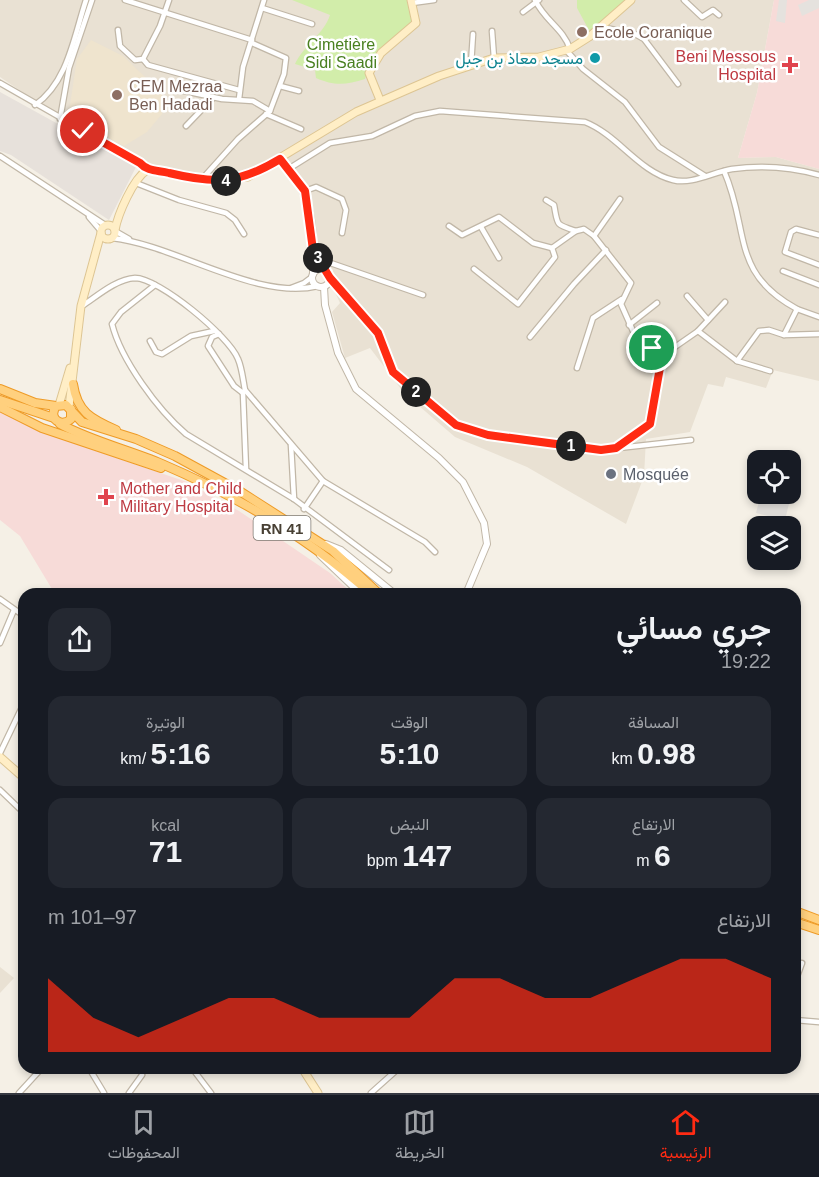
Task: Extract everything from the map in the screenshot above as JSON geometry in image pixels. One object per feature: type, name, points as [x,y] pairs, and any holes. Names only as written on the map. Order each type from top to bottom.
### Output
[{"type":"highway","points":[[73,384],[75,398],[82,412],[136,439]]},
{"type":"highway","points":[[0,389],[35,403],[57,405],[70,408],[71,419],[65,423],[56,421],[53,412],[57,405]]},
{"type":"highway","name":"RN 41","points":[[0,400],[56,421],[236,499],[350,564],[373,588]]},
{"type":"highway","points":[[0,407],[64,436],[185,476]]},
{"type":"highway","name":"RN 41","points":[[70,408],[82,422],[92,427],[136,439],[223,482],[317,545],[364,588]]},
{"type":"highway","points":[[801,911],[819,918]]},
{"type":"highway","points":[[801,924],[819,930]]},
{"type":"main road","points":[[92,261],[113,234],[118,214],[136,183],[147,170],[228,181],[248,177],[339,121],[380,100],[494,58],[540,57],[568,50],[602,27],[631,0]]},
{"type":"main road","points":[[380,100],[369,73],[381,53],[413,28],[416,18],[411,1]]},
{"type":"main road","points":[[70,408],[81,306],[92,261],[103,228],[118,214]]},
{"type":"main road","points":[[103,228],[103,237],[113,234]]},
{"type":"main road","points":[[103,228],[113,234]]},
{"type":"main road","points":[[57,405],[76,342]]},
{"type":"main road","points":[[0,755],[18,772]]},
{"type":"main road","points":[[306,1074],[318,1093]]},
{"type":"street","points":[[35,105],[45,98],[59,81],[86,0]]},
{"type":"street","points":[[60,119],[69,68],[92,0]]},
{"type":"street","points":[[125,0],[252,42],[286,58],[287,65],[268,113],[216,160],[202,179]]},
{"type":"street","points":[[143,59],[169,0]]},
{"type":"street","points":[[239,99],[239,90],[264,0]]},
{"type":"street","points":[[411,1],[434,0]]},
{"type":"street","points":[[684,0],[702,17],[713,10],[719,15]]},
{"type":"street","points":[[523,12],[537,1],[548,21],[566,36],[568,50],[582,69],[626,102],[659,147],[705,176]]},
{"type":"street","points":[[262,8],[312,24]]},
{"type":"street","points":[[602,27],[634,34],[644,39],[678,84]]},
{"type":"street","points":[[118,30],[120,46],[135,60],[143,59]]},
{"type":"street","points":[[492,31],[494,58]]},
{"type":"street","points":[[471,65],[472,34]]},
{"type":"street","points":[[143,59],[148,65],[239,90]]},
{"type":"street","points":[[0,83],[140,163],[147,170]]},
{"type":"street","points":[[280,86],[298,91]]},
{"type":"street","points":[[175,89],[213,98],[258,102],[268,113],[301,129]]},
{"type":"street","points":[[186,126],[213,98]]},
{"type":"street","points":[[290,168],[330,143],[372,136],[415,116],[440,111],[585,122],[599,127],[660,176],[682,182],[724,171],[775,167],[819,175]]},
{"type":"street","points":[[0,156],[103,228]]},
{"type":"street","points":[[280,159],[290,168],[305,191],[313,250],[312,275],[325,305],[338,353],[356,389],[439,458],[463,482],[484,524],[487,544],[469,588]]},
{"type":"street","points":[[724,171],[736,201],[750,266],[760,282],[778,298],[797,309],[819,317]]},
{"type":"street","points":[[136,183],[187,203],[226,213],[235,220],[244,234]]},
{"type":"street","points":[[305,191],[316,187],[342,199],[346,210],[342,233]]},
{"type":"street","points":[[594,236],[620,199]]},
{"type":"street","points":[[546,200],[554,205],[556,222],[560,226],[576,231],[584,230],[594,236],[631,283],[621,304],[629,324],[662,356]]},
{"type":"street","points":[[449,226],[462,235],[499,217],[533,243],[552,248]]},
{"type":"street","points":[[481,227],[499,258]]},
{"type":"street","points":[[819,236],[796,229],[791,232],[785,250],[788,255],[819,265]]},
{"type":"street","points":[[552,248],[576,231]]},
{"type":"street","points":[[113,234],[282,289],[318,286],[330,278]]},
{"type":"street","points":[[474,269],[518,304],[555,256],[552,248]]},
{"type":"street","points":[[313,250],[330,278],[378,333],[393,372],[456,425],[488,435],[601,450],[691,440]]},
{"type":"street","points":[[530,337],[566,293],[606,250]]},
{"type":"street","points":[[319,259],[423,296]]},
{"type":"street","points":[[282,289],[301,285],[320,269],[326,270]]},
{"type":"street","points":[[783,271],[819,285]]},
{"type":"street","points":[[81,306],[116,284],[135,278],[155,285],[206,321],[238,358],[244,392],[246,469]]},
{"type":"street","points":[[155,285],[121,312],[112,324],[116,339],[135,372],[174,423],[186,434],[294,499],[304,509],[390,570]]},
{"type":"street","points":[[687,296],[708,320]]},
{"type":"street","points":[[577,368],[593,318],[623,298]]},
{"type":"street","points":[[616,448],[650,424],[662,356],[698,331],[725,302]]},
{"type":"street","points":[[629,324],[657,303]]},
{"type":"street","points":[[784,335],[797,309]]},
{"type":"street","points":[[737,361],[759,331],[769,330],[784,335],[819,334]]},
{"type":"street","points":[[698,331],[737,361],[770,371]]},
{"type":"street","points":[[150,341],[156,352],[162,354],[191,336],[216,332]]},
{"type":"street","points":[[216,332],[208,346],[234,386],[244,392],[322,481],[425,542],[435,552]]},
{"type":"street","points":[[291,445],[294,499]]},
{"type":"street","points":[[304,509],[322,481]]},
{"type":"street","points":[[317,545],[326,562],[354,588]]},
{"type":"street","points":[[317,545],[341,550],[388,588]]},
{"type":"street","points":[[464,588],[474,575]]},
{"type":"street","points":[[0,599],[18,612]]},
{"type":"street","points":[[0,643],[14,610]]},
{"type":"street","points":[[0,755],[18,716]]},
{"type":"street","points":[[0,790],[18,807]]},
{"type":"street","points":[[801,1020],[819,1022]]},
{"type":"street","points":[[20,1093],[37,1074]]},
{"type":"street","points":[[93,1074],[104,1093]]},
{"type":"street","points":[[197,1074],[211,1093]]},
{"type":"street","points":[[371,1093],[392,1074]]},
{"type":"street","points":[[129,1093],[142,1075]]},
{"type":"shaded area","points":[[0,0],[774,0],[757,93],[738,158],[776,157],[819,169],[819,381],[773,370],[766,388],[726,377],[723,387],[708,384],[690,432],[646,439],[644,476],[626,524],[527,467],[455,437],[404,393],[370,348],[345,358],[332,312],[340,303],[333,288],[333,270],[315,250],[312,196],[305,182],[282,154],[247,171],[224,176],[187,173],[146,163],[43,106],[0,77]]},
{"type":"shaded area","name":"Beni Messous Hospital","points":[[774,0],[819,0],[819,169],[776,157],[738,158],[757,93]]},
{"type":"shaded area","points":[[779,0],[787,0],[785,23],[776,21]]},
{"type":"shaded area","points":[[809,0],[819,0],[819,8],[802,16],[798,5]]},
{"type":"shaded area","name":"CEM Mezraa Ben Hadadi","points":[[91,40],[123,56],[162,93],[162,114],[147,132],[124,146],[68,118],[77,59]]},
{"type":"shaded area","points":[[0,92],[136,167],[109,220],[11,155],[0,151]]},
{"type":"shaded area","name":"Mother and Child Military Hospital","points":[[0,412],[67,441],[187,482],[239,511],[330,573],[346,588],[51,588],[20,536],[0,520]]},
{"type":"shaded area","points":[[758,504],[789,504],[786,516],[756,513]]},
{"type":"shaded area","points":[[0,967],[14,978],[0,993]]},
{"type":"green space","name":"Cimetière Sidi Saadi","points":[[292,0],[408,0],[412,24],[378,55],[365,79],[346,83],[329,82],[316,78],[315,70],[295,64],[323,28],[330,15]]},
{"type":"green space","points":[[577,0],[628,0],[590,32],[577,8]]},
{"type":"place","name":"Ecole Coranique","points":[[582,32]]},
{"type":"place","name":"مسجد معاذ بن جبل","points":[[595,58]]},
{"type":"place","name":"Beni Messous Hospital","points":[[790,65]]},
{"type":"place","name":"CEM Mezraa Ben Hadadi","points":[[117,95]]},
{"type":"place","name":"Mosquée","points":[[611,474]]},
{"type":"place","name":"Mother and Child Military Hospital","points":[[106,497]]},
{"type":"route","points":[[83,131],[140,163],[147,170],[153,169],[212,181],[248,177],[280,159],[290,168],[305,191],[313,250],[330,278],[378,333],[393,372],[456,425],[488,435],[601,450],[616,448],[650,424],[662,356],[652,348]]}]
